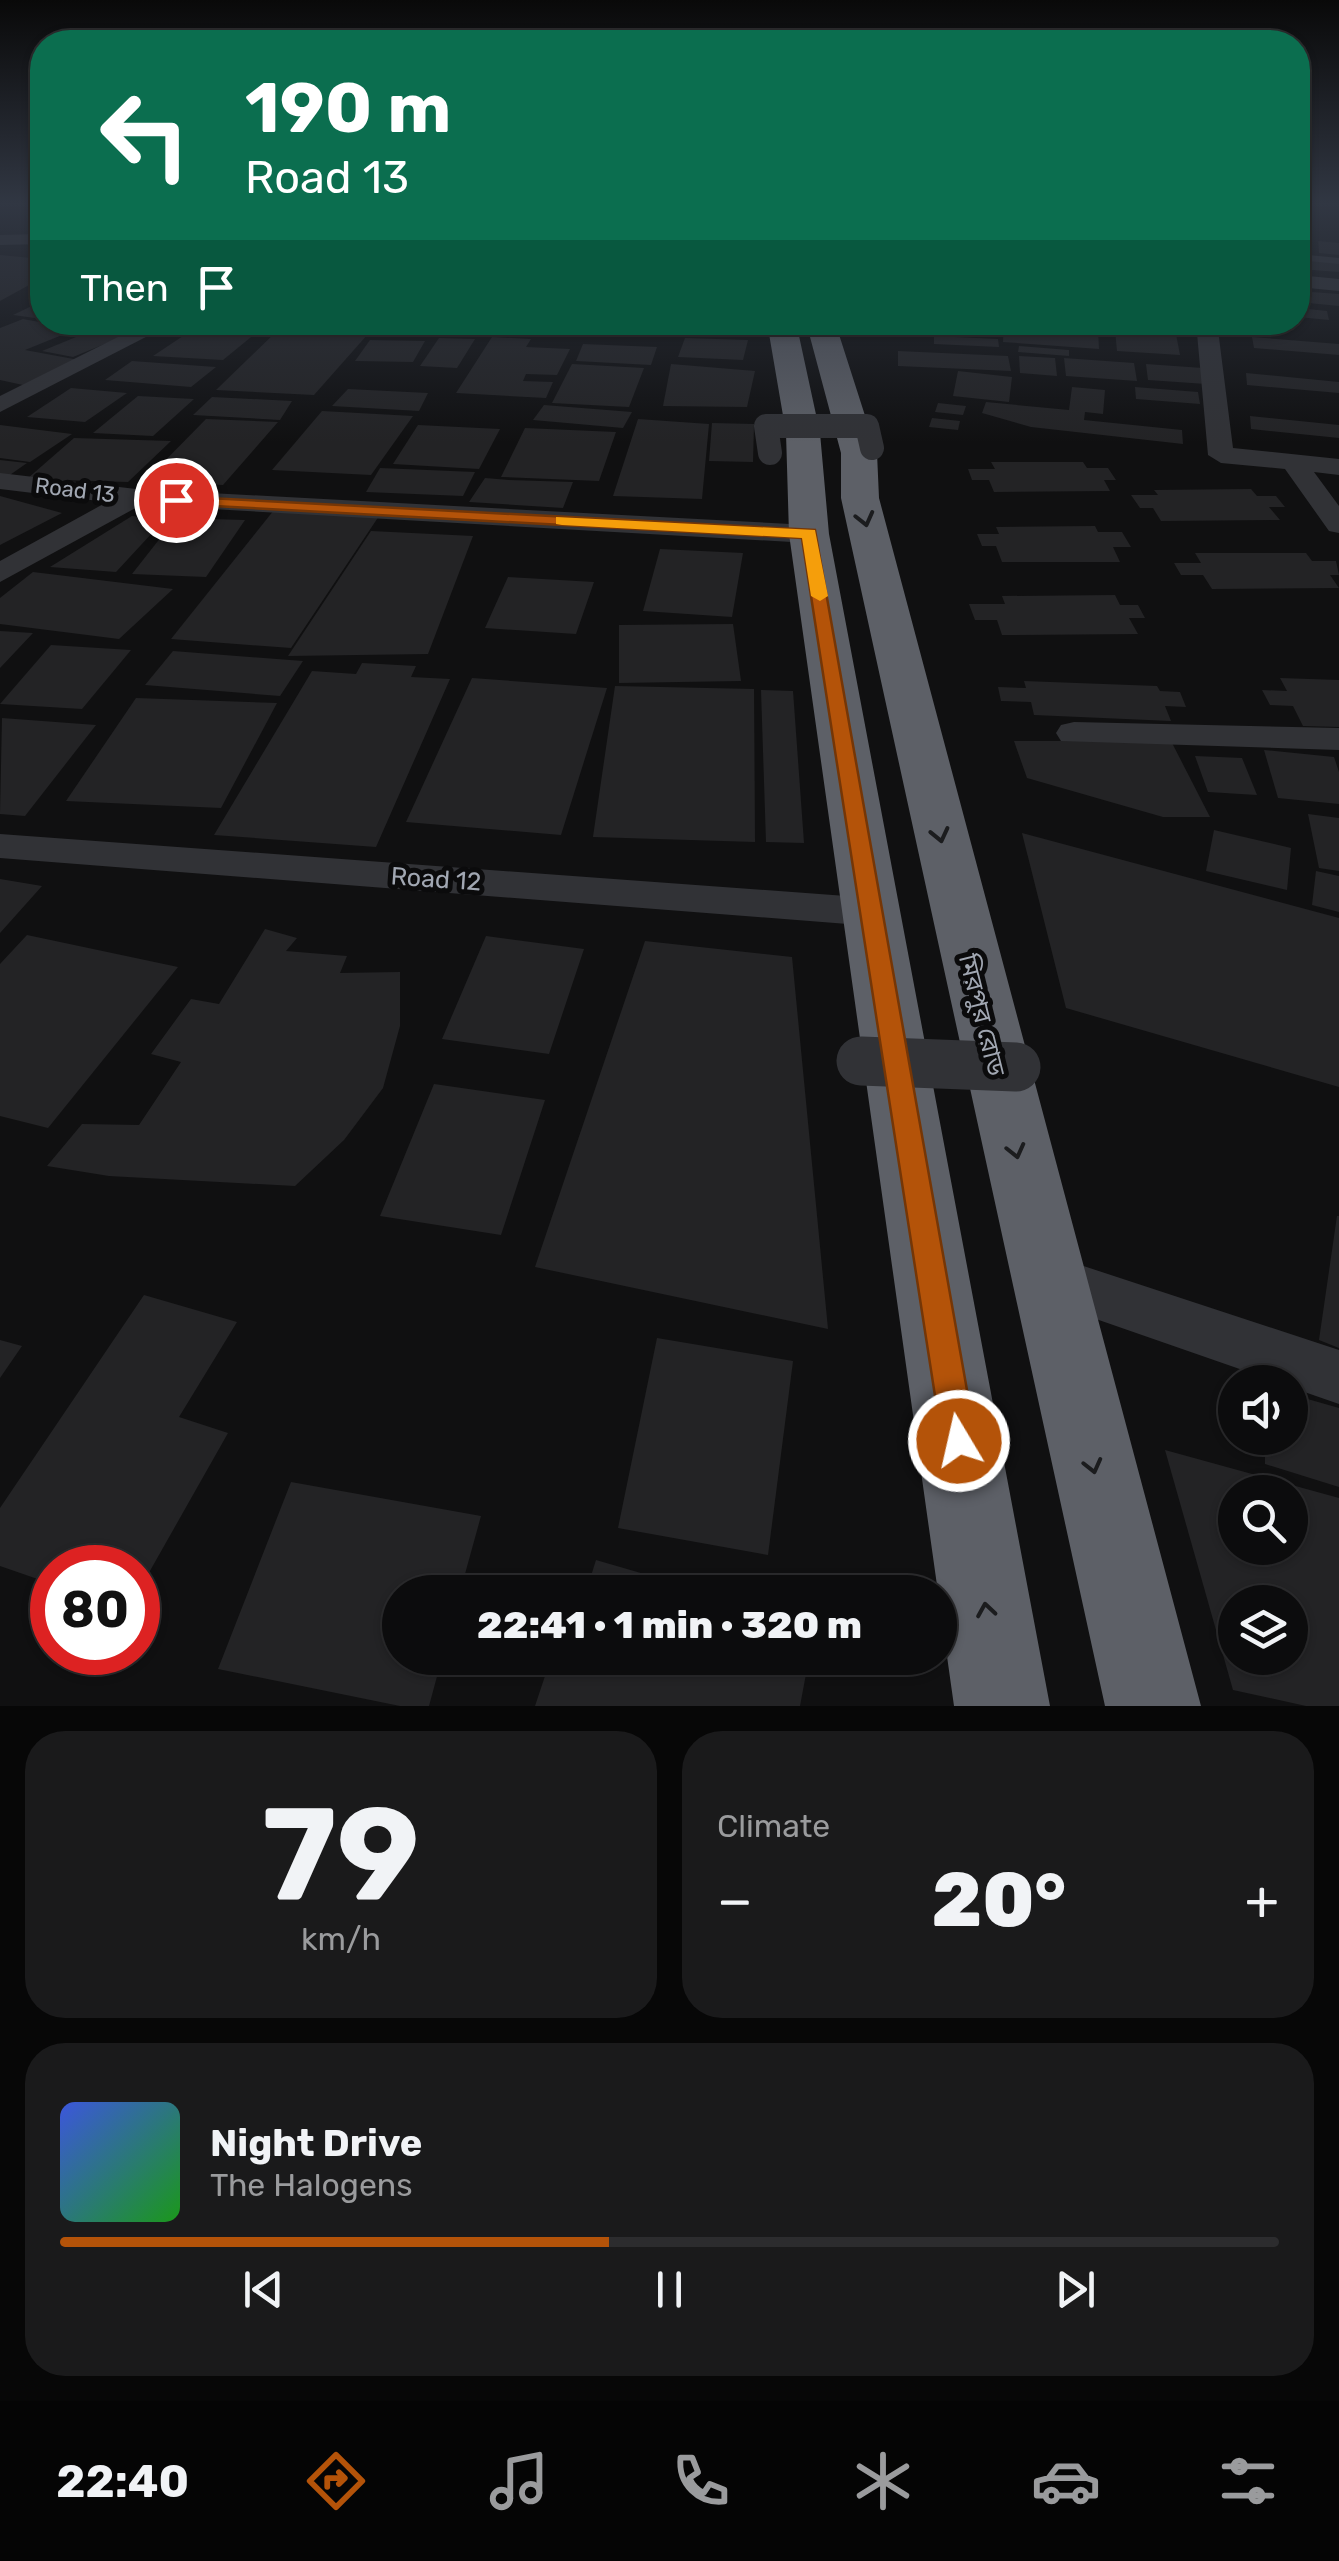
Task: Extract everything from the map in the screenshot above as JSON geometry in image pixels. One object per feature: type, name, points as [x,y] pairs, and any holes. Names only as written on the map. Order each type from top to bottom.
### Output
[{"type":"highway","points":[[799,335],[809,534],[1002,1706]]},
{"type":"highway","name":"মিরপুর রোড","points":[[799,335],[859,453],[860,498],[1153,1706]]},
{"type":"street","points":[[1310,283],[1339,285]]},
{"type":"street","points":[[0,405],[138,335]]},
{"type":"street","points":[[1207,335],[1221,455],[1339,468]]},
{"type":"street","points":[[770,452],[766,426],[867,426],[872,448]]},
{"type":"street","points":[[1293,462],[1339,525]]},
{"type":"street","name":"Road 13","points":[[0,481],[136,497],[809,534]]},
{"type":"street","points":[[0,574],[136,497]]},
{"type":"street","points":[[1074,733],[1339,739]]},
{"type":"street","name":"Road 12","points":[[0,846],[873,912]]},
{"type":"street","points":[[861,1061],[1016,1067]]},
{"type":"street","points":[[1047,1278],[1339,1377]]},
{"type":"building","points":[[0,283],[30,283],[30,285],[0,301]]},
{"type":"building","points":[[1310,292],[1339,294],[1339,306],[1310,303]]},
{"type":"building","points":[[30,307],[30,317],[13,315]]},
{"type":"building","points":[[1310,309],[1327,311],[1329,320],[1310,318]]},
{"type":"building","points":[[30,320],[30,335],[62,335],[25,350],[79,360],[23,385],[0,380],[0,328]]},
{"type":"building","points":[[81,335],[124,336],[73,357],[42,351]]},
{"type":"building","points":[[254,335],[223,360],[153,356],[183,336]]},
{"type":"building","points":[[273,335],[367,335],[314,395],[216,390]]},
{"type":"building","points":[[1003,335],[1098,335],[1099,349],[1003,342]]},
{"type":"building","points":[[1115,335],[1176,335],[1180,355],[1117,351]]},
{"type":"building","points":[[934,336],[998,339],[999,347],[934,344]]},
{"type":"building","points":[[492,337],[531,339],[526,347],[570,349],[557,375],[526,374],[523,381],[553,382],[546,398],[456,393]]},
{"type":"building","points":[[1252,337],[1339,344],[1339,355],[1254,348]]},
{"type":"building","points":[[439,338],[475,339],[457,368],[420,366]]},
{"type":"building","points":[[685,338],[748,340],[743,360],[678,357]]},
{"type":"building","points":[[370,340],[425,341],[413,362],[355,361]]},
{"type":"building","points":[[583,344],[657,347],[651,365],[576,361]]},
{"type":"building","points":[[1019,346],[1069,350],[1069,356],[1018,352]]},
{"type":"building","points":[[898,351],[1008,356],[1011,371],[898,366]]},
{"type":"building","points":[[1019,356],[1055,358],[1057,376],[1020,373]]},
{"type":"building","points":[[1064,358],[1134,363],[1137,381],[1066,376]]},
{"type":"building","points":[[132,361],[216,367],[191,387],[105,380]]},
{"type":"building","points":[[572,364],[644,368],[629,407],[552,403]]},
{"type":"building","points":[[671,364],[755,371],[747,407],[663,406]]},
{"type":"building","points":[[1146,364],[1203,368],[1206,384],[1148,380]]},
{"type":"building","points":[[958,371],[1012,377],[1009,402],[953,396]]},
{"type":"building","points":[[1246,373],[1339,382],[1339,393],[1247,385]]},
{"type":"building","points":[[1072,387],[1105,390],[1103,414],[1085,412],[1084,420],[1182,430],[1183,444],[1031,427],[982,413],[986,402],[1069,410]]},
{"type":"building","points":[[1135,387],[1198,392],[1200,404],[1136,399]]},
{"type":"building","points":[[71,388],[127,393],[85,422],[27,417]]},
{"type":"building","points":[[348,389],[428,393],[419,411],[332,406]]},
{"type":"building","points":[[138,396],[194,399],[153,436],[93,433]]},
{"type":"building","points":[[212,397],[292,401],[280,420],[193,415]]},
{"type":"building","points":[[938,403],[966,406],[963,415],[935,412]]},
{"type":"building","points":[[544,405],[632,412],[623,428],[533,420]]},
{"type":"building","points":[[322,411],[413,416],[371,475],[272,470]]},
{"type":"building","points":[[1250,416],[1339,425],[1339,438],[1251,429]]},
{"type":"building","points":[[932,418],[960,421],[958,430],[929,427]]},
{"type":"building","points":[[206,419],[278,422],[223,485],[145,481]]},
{"type":"building","points":[[638,419],[709,424],[702,499],[613,496]]},
{"type":"building","points":[[712,423],[754,424],[753,462],[709,461]]},
{"type":"building","points":[[0,425],[72,434],[30,462],[0,458]]},
{"type":"building","points":[[418,425],[500,429],[479,469],[393,464]]},
{"type":"building","points":[[525,428],[616,432],[599,481],[501,477]]},
{"type":"building","points":[[74,438],[171,441],[128,482],[27,479]]},
{"type":"building","points":[[0,460],[27,463],[7,477],[0,476]]},
{"type":"building","points":[[991,462],[1083,462],[1087,468],[1108,468],[1116,480],[1104,480],[1110,491],[994,492],[989,480],[972,480],[968,469],[995,469]]},
{"type":"building","points":[[380,468],[475,472],[463,496],[366,492]]},
{"type":"building","points":[[485,478],[573,482],[563,508],[469,502]]},
{"type":"building","points":[[1251,489],[1257,496],[1276,496],[1285,507],[1269,507],[1280,520],[1161,521],[1153,508],[1140,508],[1131,495],[1158,495],[1154,490]]},
{"type":"building","points":[[0,496],[62,513],[0,545]]},
{"type":"building","points":[[274,510],[379,516],[291,648],[171,639]]},
{"type":"building","points":[[132,516],[165,519],[116,572],[50,567]]},
{"type":"building","points":[[176,518],[245,520],[206,577],[132,574]]},
{"type":"building","points":[[1095,526],[1098,532],[1122,532],[1131,547],[1113,547],[1120,562],[1002,562],[996,546],[982,546],[977,534],[999,534],[996,527]]},
{"type":"building","points":[[371,531],[473,536],[428,654],[288,656]]},
{"type":"building","points":[[660,549],[743,553],[732,617],[643,611]]},
{"type":"building","points":[[1195,553],[1306,553],[1312,561],[1336,561],[1339,575],[1330,575],[1339,588],[1212,589],[1203,575],[1181,575],[1174,563],[1201,563]]},
{"type":"building","points":[[33,572],[173,589],[119,639],[0,624],[0,598]]},
{"type":"building","points":[[508,577],[594,582],[576,634],[485,628]]},
{"type":"building","points":[[1115,595],[1120,605],[1138,605],[1145,618],[1129,618],[1138,634],[1002,635],[997,620],[975,620],[969,604],[1005,604],[1002,596]]},
{"type":"building","points":[[733,624],[741,681],[619,683],[619,625]]},
{"type":"building","points":[[0,631],[33,633],[0,668]]},
{"type":"building","points":[[51,645],[131,650],[82,709],[0,704]]},
{"type":"building","points":[[173,651],[303,661],[280,696],[145,685]]},
{"type":"building","points":[[362,663],[416,666],[411,677],[450,679],[376,847],[214,835],[312,671],[356,674]]},
{"type":"building","points":[[472,678],[607,688],[561,835],[406,822]]},
{"type":"building","points":[[1280,678],[1339,680],[1339,727],[1303,726],[1293,706],[1270,705],[1262,690],[1287,691]]},
{"type":"building","points":[[1024,681],[1157,686],[1160,691],[1180,692],[1186,707],[1165,706],[1171,721],[1034,715],[1031,702],[1001,701],[998,687],[1026,688]]},
{"type":"building","points":[[615,686],[754,689],[755,842],[593,837]]},
{"type":"building","points":[[761,690],[793,691],[804,843],[766,842]]},
{"type":"building","points":[[136,698],[277,703],[221,808],[66,801]]},
{"type":"building","points":[[2,718],[96,725],[25,816],[0,814]]},
{"type":"building","points":[[1014,741],[1171,741],[1210,817],[1163,817],[1027,778]]},
{"type":"building","points":[[1264,750],[1334,757],[1339,772],[1339,804],[1278,798]]},
{"type":"building","points":[[1195,756],[1242,758],[1257,795],[1208,792]]},
{"type":"building","points":[[1308,814],[1339,818],[1339,871],[1319,868]]},
{"type":"building","points":[[1214,830],[1291,848],[1287,890],[1206,871]]},
{"type":"building","points":[[1022,833],[1339,918],[1339,1087],[1066,1008]]},
{"type":"building","points":[[1316,871],[1339,876],[1339,912],[1312,905]]},
{"type":"building","points":[[0,879],[42,886],[0,933]]},
{"type":"building","points":[[265,929],[297,938],[286,951],[347,956],[340,973],[400,972],[400,1026],[383,1088],[344,1140],[295,1186],[109,1176],[47,1166],[82,1124],[139,1125],[181,1062],[151,1054],[191,999],[219,1004]]},
{"type":"building","points":[[27,935],[178,967],[48,1128],[0,1116],[0,964]]},
{"type":"building","points":[[486,936],[584,949],[549,1054],[442,1039]]},
{"type":"building","points":[[645,941],[792,957],[828,1329],[535,1267]]},
{"type":"building","points":[[434,1084],[545,1100],[501,1235],[380,1216]]},
{"type":"building","points":[[1339,1216],[1339,1348],[1319,1340]]},
{"type":"building","points":[[144,1295],[237,1322],[179,1417],[228,1433],[160,1553],[160,1545],[30,1545],[30,1576],[0,1566],[0,1508]]},
{"type":"building","points":[[657,1338],[793,1361],[768,1555],[618,1528]]},
{"type":"building","points":[[0,1340],[22,1346],[0,1378]]},
{"type":"building","points":[[1308,1399],[1339,1408],[1339,1487],[1265,1464],[1265,1455],[1308,1455]]},
{"type":"building","points":[[1165,1450],[1256,1475],[1218,1475],[1218,1565],[1308,1565],[1308,1489],[1339,1498],[1339,1706],[1306,1706],[1233,1690],[1229,1675],[1308,1675],[1308,1585],[1218,1585],[1218,1637]]},
{"type":"building","points":[[291,1482],[481,1516],[465,1575],[382,1575],[382,1675],[437,1675],[429,1706],[400,1706],[218,1669]]},
{"type":"building","points":[[596,1560],[648,1575],[591,1575]]},
{"type":"building","points":[[545,1675],[806,1675],[800,1706],[535,1706]]},
{"type":"slow traffic","points":[[562,520],[809,534],[820,596]]},
{"type":"route","points":[[176,500],[809,534],[959,1441]]}]
